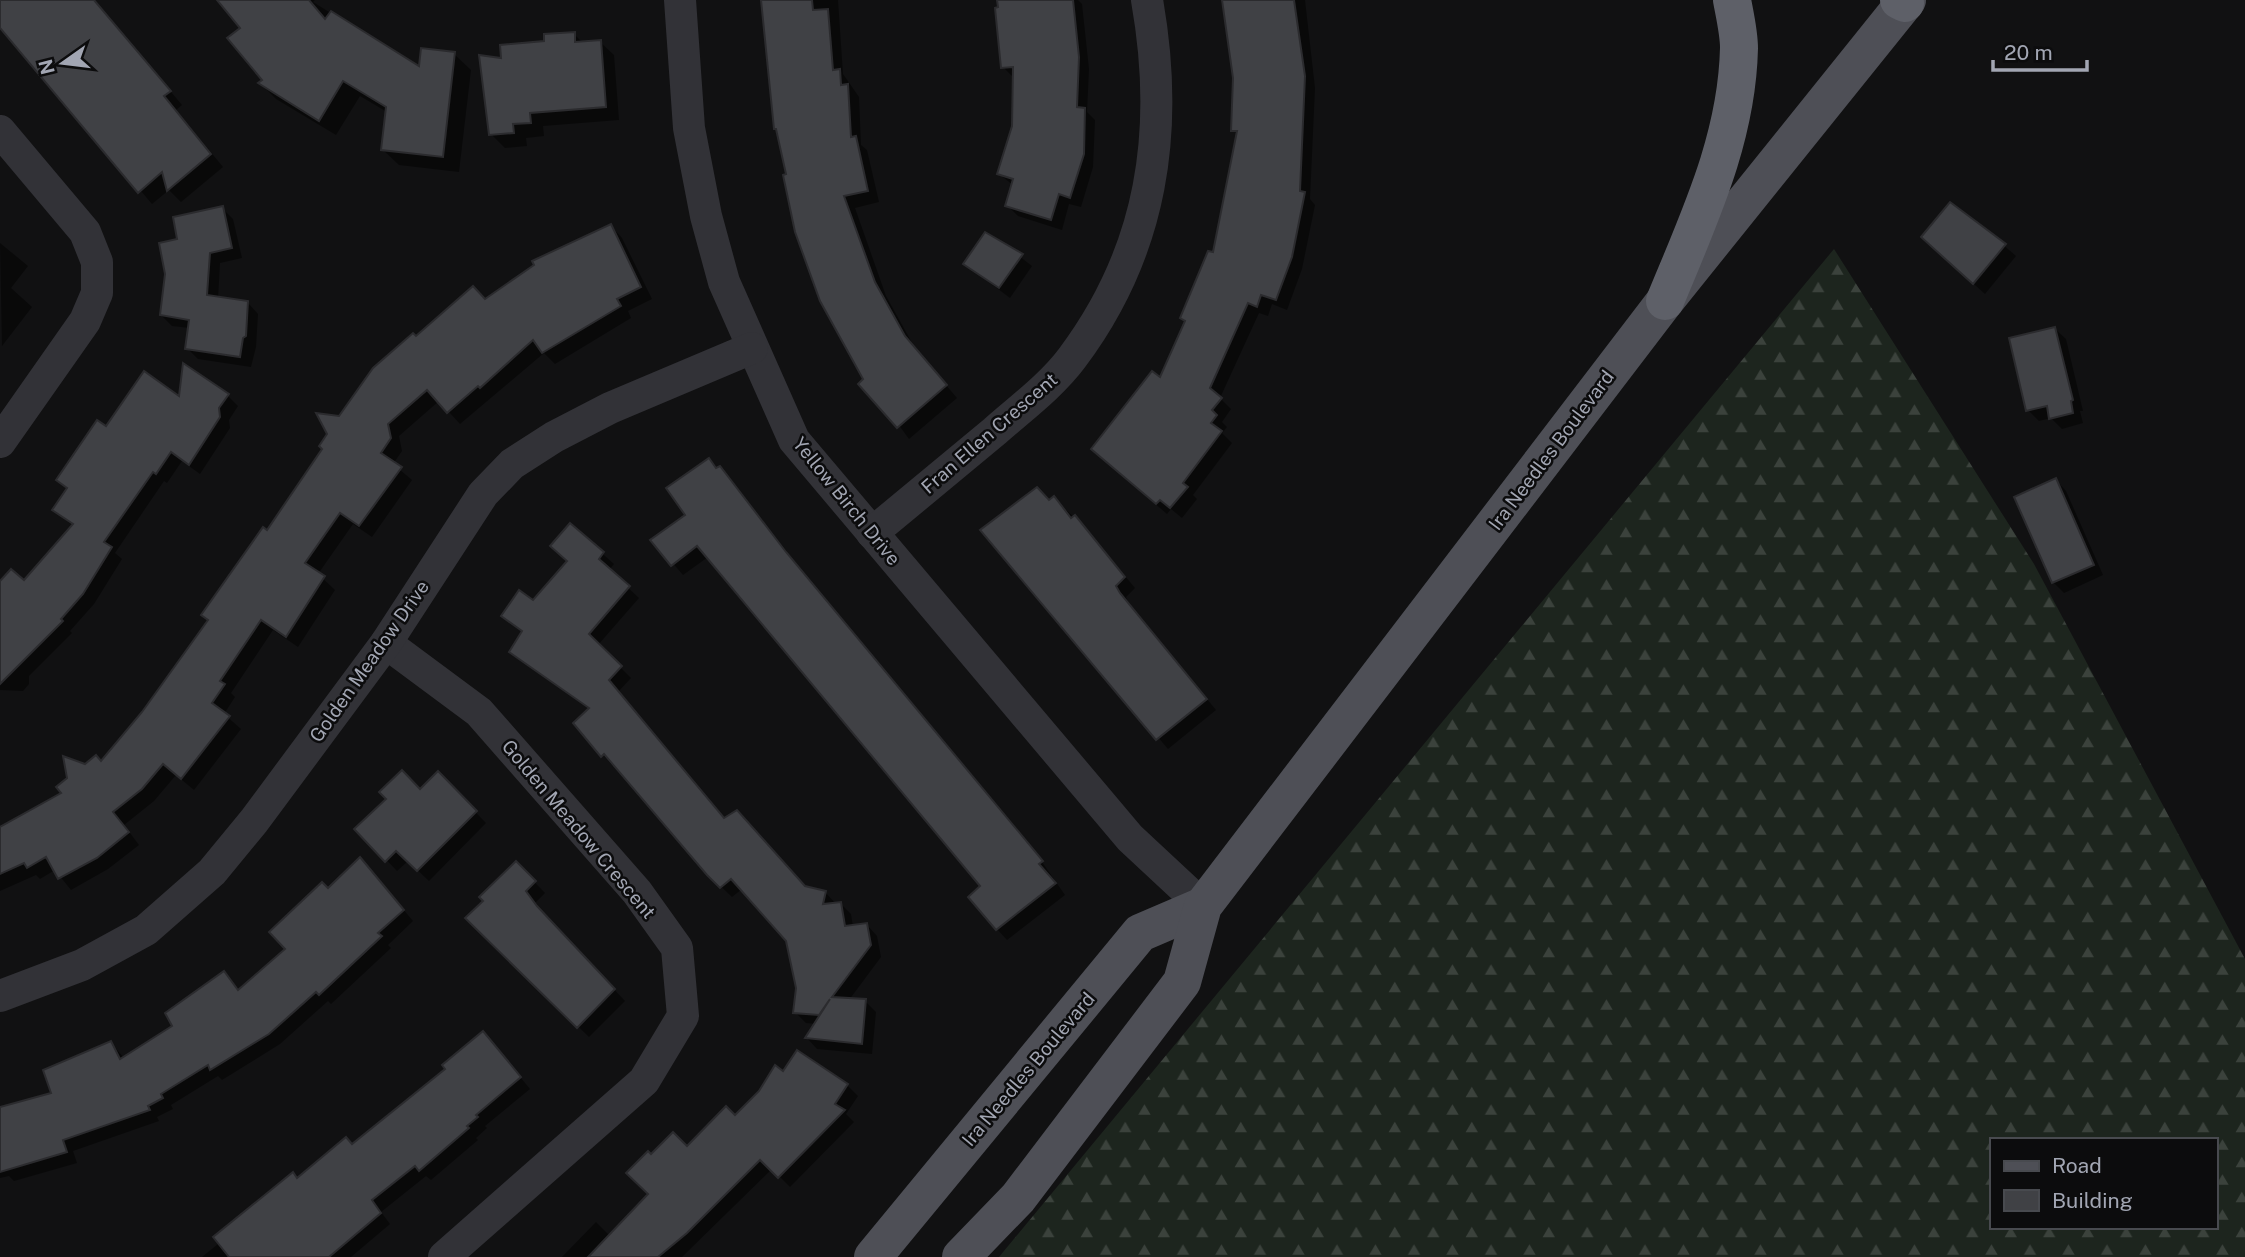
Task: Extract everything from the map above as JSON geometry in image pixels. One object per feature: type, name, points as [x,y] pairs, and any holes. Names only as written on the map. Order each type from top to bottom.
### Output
[{"type":"highway","points":[[1665,301],[1715,180],[1733,117],[1739,46],[1732,0]]},
{"type":"main road","name":"Ira Needles Boulevard","points":[[961,1257],[1018,1198],[1182,982],[1203,906],[1665,301],[1904,1]]},
{"type":"main road","name":"Ira Needles Boulevard","points":[[873,1257],[1140,933],[1203,906]]},
{"type":"street","name":"Yellow Birch Drive","points":[[680,0],[689,128],[706,216],[724,282],[794,440],[1130,838],[1203,906]]},
{"type":"street","name":"Fran Ellen Crescent","points":[[872,533],[1034,398],[1071,360],[1099,318],[1139,231],[1157,140],[1159,92],[1147,0]]},
{"type":"street","points":[[0,131],[85,232],[97,262],[97,293],[85,321],[0,442]]},
{"type":"street","name":"Golden Meadow Drive","points":[[0,996],[82,965],[146,930],[212,872],[254,821],[386,643],[483,494],[512,464],[554,437],[610,408],[752,348]]},
{"type":"street","name":"Golden Meadow Crescent","points":[[386,643],[479,712],[637,892],[677,948],[683,1016],[644,1081],[444,1257]]},
{"type":"green space","points":[[1834,249],[2034,564],[2245,959],[2245,1257],[999,1257]]},
{"type":"building","points":[[0,0],[94,0],[171,91],[164,96],[211,154],[167,191],[162,172],[138,193],[0,28]]},
{"type":"building","points":[[217,0],[309,0],[325,19],[331,11],[419,66],[421,48],[455,52],[443,157],[381,150],[386,107],[343,81],[319,121],[258,83],[262,80],[227,38],[240,28]]},
{"type":"building","points":[[761,0],[812,0],[813,10],[828,9],[833,70],[840,69],[841,85],[848,84],[851,137],[856,136],[868,191],[844,196],[875,282],[905,336],[947,385],[897,428],[858,384],[863,379],[820,301],[795,232],[783,175],[786,174],[774,129]]},
{"type":"building","points":[[997,0],[1073,0],[1079,57],[1077,107],[1085,108],[1084,154],[1070,198],[1059,194],[1051,220],[1005,206],[1013,179],[997,174],[1012,126],[1013,67],[1001,68],[995,8],[998,7]]},
{"type":"building","points":[[1222,0],[1294,0],[1305,76],[1300,191],[1305,192],[1292,257],[1276,300],[1261,295],[1257,307],[1248,303],[1210,388],[1222,398],[1212,410],[1217,415],[1211,423],[1222,431],[1183,483],[1188,487],[1170,508],[1160,500],[1156,504],[1091,449],[1152,371],[1160,377],[1185,321],[1180,318],[1208,251],[1213,252],[1237,131],[1231,131],[1233,78]]},
{"type":"building","points":[[575,32],[575,42],[601,40],[606,107],[530,113],[531,123],[513,124],[514,133],[489,135],[479,55],[501,58],[500,45],[544,41],[544,34]]},
{"type":"building","points":[[1950,202],[2006,244],[1973,284],[1921,237]]},
{"type":"building","points":[[223,206],[232,248],[210,253],[207,295],[248,301],[246,336],[243,338],[240,357],[185,349],[189,320],[160,315],[165,274],[159,243],[177,239],[173,217]]},
{"type":"building","points":[[611,224],[641,287],[617,299],[621,306],[542,353],[533,340],[480,388],[478,386],[447,413],[427,390],[388,424],[391,438],[381,453],[402,467],[359,526],[340,513],[305,563],[325,576],[286,637],[261,620],[220,681],[225,684],[212,703],[230,716],[181,779],[163,764],[142,789],[113,812],[129,832],[97,858],[58,879],[46,857],[27,868],[24,863],[0,874],[0,827],[61,793],[56,787],[67,778],[63,756],[85,764],[96,755],[101,761],[142,712],[208,620],[201,615],[263,527],[267,530],[322,449],[319,446],[327,434],[316,413],[339,416],[373,368],[413,333],[416,336],[473,286],[485,299],[534,265],[532,261]]},
{"type":"building","points":[[985,232],[1023,254],[999,288],[963,264]]},
{"type":"building","points":[[2055,327],[2073,400],[2073,413],[2049,419],[2047,406],[2026,411],[2009,338]]},
{"type":"building","points":[[183,363],[229,394],[219,408],[220,417],[189,465],[171,452],[156,474],[153,472],[104,542],[112,547],[83,594],[61,619],[63,621],[0,684],[0,581],[11,569],[24,580],[73,524],[52,510],[67,488],[56,480],[97,420],[106,426],[144,371],[179,396]]},
{"type":"building","points":[[709,458],[716,468],[720,466],[786,552],[1043,861],[1039,864],[1056,883],[996,930],[968,897],[980,886],[697,546],[671,566],[650,540],[685,515],[666,488]]},
{"type":"building","points":[[2056,478],[2094,565],[2052,583],[2014,497]]},
{"type":"building","points":[[1037,487],[1049,500],[1054,496],[1071,518],[1075,515],[1125,577],[1116,586],[1120,593],[1207,699],[1156,740],[980,530]]},
{"type":"building","points":[[570,523],[604,552],[599,559],[630,586],[589,634],[622,666],[609,680],[724,818],[737,810],[805,886],[826,891],[823,904],[841,902],[845,926],[867,923],[871,945],[832,997],[866,999],[862,1044],[805,1038],[830,999],[819,1015],[793,1013],[796,988],[786,941],[731,879],[720,888],[604,754],[601,757],[573,723],[589,708],[509,652],[522,631],[501,616],[519,590],[533,600],[567,561],[550,546]]},
{"type":"building","points":[[402,770],[420,789],[438,771],[477,811],[417,871],[396,851],[385,862],[354,829],[386,799],[379,792]]},
{"type":"building","points":[[360,857],[404,910],[378,933],[382,936],[319,995],[316,992],[269,1034],[210,1070],[208,1065],[161,1094],[163,1098],[148,1106],[150,1110],[63,1140],[67,1152],[0,1172],[0,1107],[51,1093],[43,1070],[111,1041],[120,1059],[172,1026],[165,1013],[224,971],[238,990],[285,949],[269,932],[322,882],[328,888]]},
{"type":"building","points":[[516,861],[536,881],[526,891],[537,906],[615,989],[577,1028],[465,918],[483,901],[479,897]]},
{"type":"building","points":[[483,1031],[521,1077],[476,1115],[478,1117],[467,1126],[469,1128],[419,1171],[415,1166],[372,1200],[381,1213],[329,1257],[229,1257],[213,1237],[293,1172],[297,1178],[346,1137],[352,1144],[445,1069],[442,1065]]},
{"type":"building","points":[[797,1050],[848,1084],[835,1104],[845,1110],[778,1178],[760,1160],[687,1233],[658,1257],[588,1257],[648,1194],[626,1173],[648,1151],[651,1154],[673,1132],[687,1146],[726,1106],[735,1115],[759,1091],[775,1065],[783,1071]]}]
